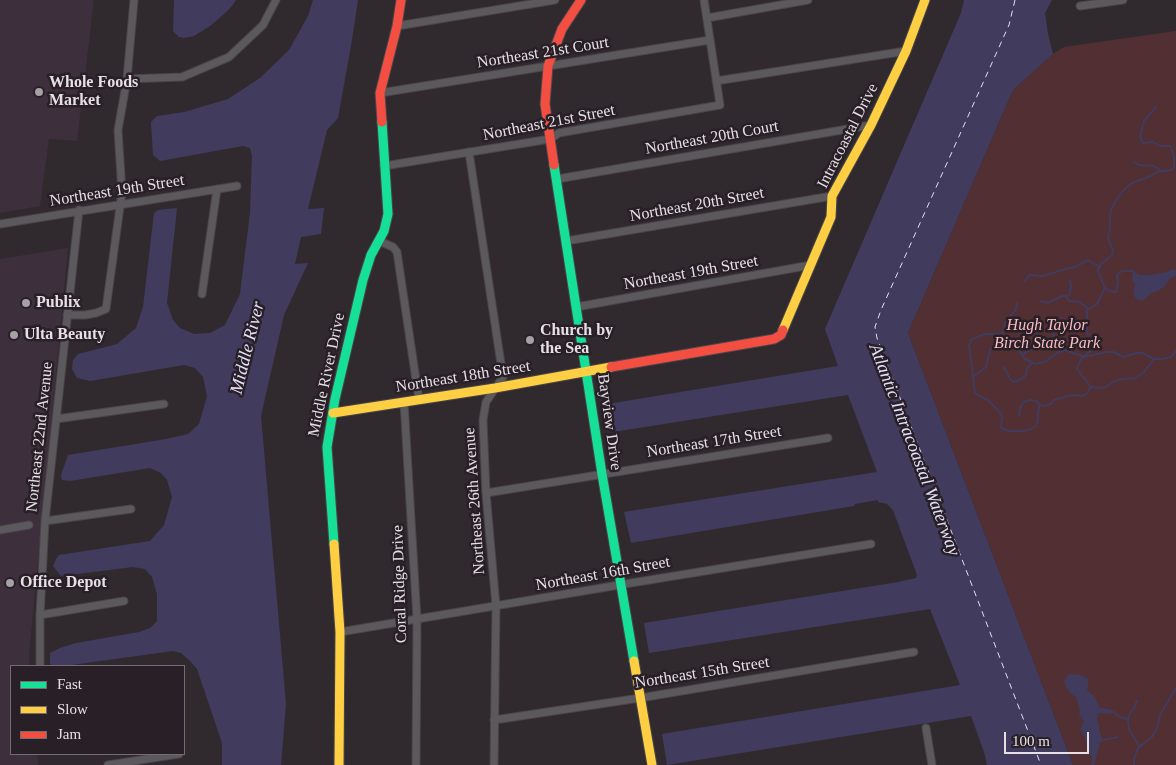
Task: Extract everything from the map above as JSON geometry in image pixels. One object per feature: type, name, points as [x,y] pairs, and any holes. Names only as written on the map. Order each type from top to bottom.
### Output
[{"type":"street","points":[[67,315],[86,315],[106,309],[122,192],[118,130],[128,79],[134,0]]},
{"type":"street","points":[[128,79],[182,77],[229,57],[263,25],[276,0]]},
{"type":"street","name":"Middle River Drive","points":[[339,765],[340,632],[327,447],[335,400],[363,280],[371,255],[384,231],[388,214],[380,93],[397,26],[401,0]]},
{"type":"street","points":[[397,26],[555,0]]},
{"type":"street","name":"Bayview Drive","points":[[581,0],[562,28],[548,66],[545,104],[602,474],[652,765]]},
{"type":"street","points":[[704,0],[716,81],[906,51]]},
{"type":"street","points":[[707,18],[808,0]]},
{"type":"street","name":"Intracoastal Drive","points":[[774,339],[780,335],[811,265],[830,217],[832,196],[872,125],[906,51],[925,0]]},
{"type":"street","points":[[1080,6],[1123,0]]},
{"type":"street","name":"Northeast 21st Court","points":[[380,93],[710,40]]},
{"type":"street","name":"Northeast 21st Street","points":[[384,166],[550,138],[559,133],[720,105],[716,81]]},
{"type":"street","name":"Northeast 20th Court","points":[[557,179],[872,125]]},
{"type":"street","name":"Northeast 26th Avenue","points":[[470,152],[503,377],[486,402],[483,420],[486,492],[496,606],[494,765]]},
{"type":"street","name":"Northeast 19th Street","points":[[0,224],[238,186]]},
{"type":"street","points":[[202,294],[217,189]]},
{"type":"street","name":"Northeast 20th Street","points":[[566,241],[832,196]]},
{"type":"street","name":"Northeast 22nd Avenue","points":[[40,665],[40,615],[45,521],[79,210]]},
{"type":"street","points":[[379,241],[393,247],[397,252],[419,400]]},
{"type":"street","name":"Northeast 19th Street","points":[[576,307],[811,265]]},
{"type":"street","name":"Northeast 18th Street","points":[[333,413],[495,388],[774,339]]},
{"type":"street","name":"Coral Ridge Drive","points":[[404,402],[417,619],[416,765]]},
{"type":"street","points":[[56,420],[164,404]]},
{"type":"street","name":"Northeast 17th Street","points":[[486,492],[828,438]]},
{"type":"street","points":[[45,521],[131,509]]},
{"type":"street","points":[[0,530],[29,525]]},
{"type":"street","name":"Northeast 16th Street","points":[[340,632],[620,584],[871,544]]},
{"type":"street","points":[[40,615],[124,601]]},
{"type":"street","name":"Northeast 15th Street","points":[[494,720],[640,698],[914,652]]},
{"type":"street","points":[[926,728],[932,765]]},
{"type":"street","points":[[108,765],[173,755]]},
{"type":"shaded area","points":[[0,0],[94,0],[77,141],[49,139],[40,206],[0,213]]},
{"type":"shaded area","points":[[68,248],[29,655],[30,665],[10,665],[10,755],[37,755],[38,765],[0,765],[0,259]]},
{"type":"green space","name":"Hugh Taylor Birch State Park","points":[[1176,31],[1176,765],[1073,765],[908,333],[1013,90],[1053,54],[1064,47]]},
{"type":"water","points":[[174,0],[236,0],[210,26],[194,36],[184,38],[179,37],[173,31]]},
{"type":"water","name":"Middle River","points":[[313,0],[358,0],[338,118],[327,130],[308,209],[324,208],[321,234],[301,237],[295,264],[308,263],[284,315],[261,416],[286,704],[281,765],[222,765],[222,743],[197,669],[181,653],[173,651],[71,665],[50,664],[50,653],[60,648],[76,643],[139,632],[150,628],[157,621],[157,594],[152,577],[145,569],[133,567],[61,576],[53,566],[59,555],[150,541],[164,525],[172,497],[167,480],[161,473],[150,468],[70,481],[62,480],[61,475],[68,455],[188,434],[199,424],[207,396],[203,377],[195,368],[184,365],[90,381],[77,378],[72,369],[73,360],[78,354],[117,344],[136,328],[143,307],[154,213],[158,210],[177,208],[167,303],[173,320],[180,328],[194,334],[210,333],[225,325],[240,294],[250,213],[252,156],[250,148],[243,146],[160,161],[153,155],[151,122],[157,116],[184,112],[228,99],[260,78],[289,50],[308,16]]},
{"type":"water","name":"Atlantic Intracoastal Waterway","points":[[964,0],[1052,0],[1045,13],[1053,54],[1013,90],[908,333],[1073,765],[987,765],[971,716],[667,765],[662,734],[960,685],[930,609],[649,653],[644,623],[898,582],[916,578],[917,575],[893,510],[887,504],[878,502],[878,500],[855,504],[854,506],[631,543],[624,512],[877,472],[848,395],[613,432],[608,404],[838,366],[825,329],[961,13]]},
{"type":"water","points":[[1172,269],[1176,270],[1176,276],[1170,278],[1165,286],[1158,291],[1142,301],[1133,295],[1135,284],[1132,280],[1133,271],[1139,275],[1150,275],[1167,272]]},
{"type":"water","points":[[1069,674],[1080,675],[1089,679],[1087,690],[1095,697],[1100,708],[1110,709],[1114,712],[1098,714],[1097,720],[1103,740],[1100,743],[1094,765],[1091,765],[1091,754],[1088,751],[1086,739],[1080,730],[1084,722],[1079,714],[1080,711],[1076,697],[1070,693],[1064,681]]},
{"type":"waterway","points":[[1154,359],[1144,372],[1136,378],[1121,379],[1100,388],[1091,387],[1077,369],[1082,358],[1090,351],[1087,331],[1087,310],[1097,304],[1105,288],[1098,270],[1101,264],[1112,255],[1113,250],[1108,238],[1111,210],[1116,200],[1132,183],[1157,172],[1174,168],[1174,157],[1170,146],[1160,146],[1153,142],[1143,143],[1140,136],[1144,121],[1156,107]]},
{"type":"waterway","points":[[1134,162],[1139,165],[1154,166],[1161,171]]},
{"type":"waterway","points":[[1025,281],[1029,275],[1043,276],[1075,267],[1088,260],[1100,267]]},
{"type":"waterway","points":[[1106,288],[1109,291],[1116,292],[1117,275],[1122,271],[1133,271]]},
{"type":"waterway","points":[[1070,280],[1070,293],[1067,297],[1069,301],[1080,302],[1088,309]]},
{"type":"waterway","points":[[1040,301],[1048,303],[1066,296]]},
{"type":"waterway","points":[[1017,303],[1016,310],[1007,319],[1003,333],[984,334],[971,340],[969,345],[975,393],[988,400],[1002,415],[1001,428],[1009,431],[1031,429],[1036,426],[1038,421],[1040,405],[1051,404],[1054,400],[1068,396],[1083,396],[1091,387]]},
{"type":"waterway","points":[[1062,318],[1053,329],[1054,337],[1065,350],[1084,357],[1113,352],[1124,357],[1143,353],[1154,359],[1162,359],[1171,357],[1176,351]]},
{"type":"waterway","points":[[1022,355],[1035,345],[1038,338],[1037,330]]},
{"type":"waterway","points":[[973,377],[986,367],[990,350],[998,345],[1016,348],[1024,358],[1035,364],[1045,362],[1057,353],[1065,350]]},
{"type":"waterway","points":[[1003,366],[1014,382],[1026,375],[1027,369],[1032,363]]},
{"type":"waterway","points":[[1019,416],[1023,402],[1036,401],[1040,405]]},
{"type":"waterway","points":[[1134,765],[1138,748],[1152,737],[1157,728],[1160,715],[1176,688]]},
{"type":"waterway","points":[[1137,701],[1129,715],[1128,721],[1129,729],[1139,746]]},
{"type":"waterway","points":[[1114,712],[1122,718],[1128,719]]},
{"type":"waterway","points":[[1103,740],[1118,737]]},
{"type":"ferry route","points":[[1015,0],[1009,25],[875,327],[877,338],[1041,765]]},
{"type":"traffic: fast","points":[[334,544],[327,447],[335,399],[363,280],[371,255],[384,231],[388,214],[382,122]]},
{"type":"traffic: fast","points":[[554,165],[602,474],[634,661]]},
{"type":"traffic: slow","points":[[783,330],[831,217],[832,196],[871,125],[906,51],[925,0]]},
{"type":"traffic: slow","points":[[333,413],[495,388],[611,367]]},
{"type":"traffic: slow","points":[[334,544],[340,632],[339,765]]},
{"type":"traffic: slow","points":[[634,661],[652,765]]},
{"type":"traffic: jam","points":[[382,122],[380,93],[397,26],[401,0]]},
{"type":"traffic: jam","points":[[554,165],[545,104],[548,66],[562,29],[581,0]]},
{"type":"traffic: jam","points":[[611,367],[774,339],[781,335],[783,330]]},
{"type":"place","name":"Whole Foods Market","points":[[39,92]]},
{"type":"place","name":"Publix","points":[[26,303]]},
{"type":"place","name":"Ulta Beauty","points":[[14,335]]},
{"type":"place","name":"Church by the Sea","points":[[530,340]]},
{"type":"place","name":"Office Depot","points":[[10,583]]}]
